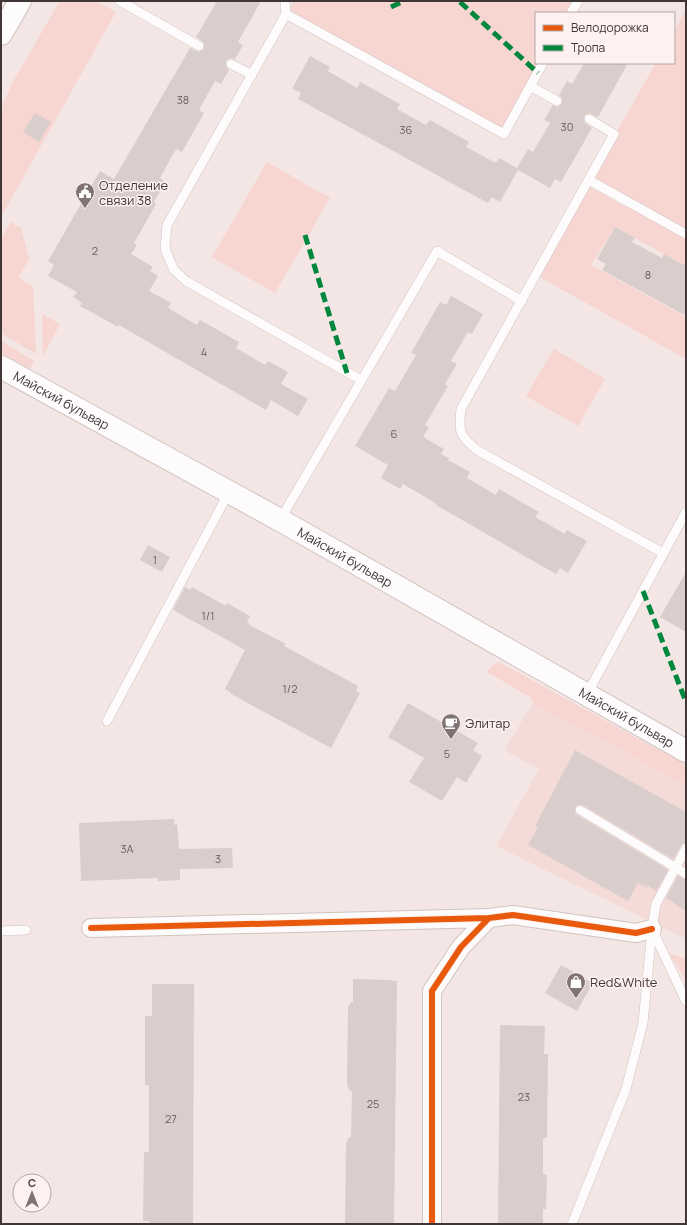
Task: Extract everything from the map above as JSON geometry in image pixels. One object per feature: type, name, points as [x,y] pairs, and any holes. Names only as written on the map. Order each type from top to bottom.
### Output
[{"type":"main road","points":[[1,34],[20,1]]},
{"type":"main road","name":"Майский бульвар","points":[[1,367],[280,520],[686,751]]},
{"type":"street","points":[[91,928],[489,918],[514,915],[636,933],[652,929]]},
{"type":"street","points":[[432,1224],[432,991],[461,947],[489,918]]},
{"type":"lane","points":[[120,1],[199,46]]},
{"type":"lane","points":[[285,1],[286,14],[167,225],[165,249],[174,270],[186,281],[361,380]]},
{"type":"lane","points":[[572,12],[578,1]]},
{"type":"lane","points":[[286,14],[504,134],[542,64]]},
{"type":"lane","points":[[231,64],[252,75]]},
{"type":"lane","points":[[530,86],[557,101]]},
{"type":"lane","points":[[589,119],[614,134],[461,409],[459,424],[465,440],[477,450],[663,553]]},
{"type":"lane","points":[[589,180],[686,234]]},
{"type":"lane","points":[[280,520],[437,251],[522,301]]},
{"type":"lane","points":[[106,721],[229,492]]},
{"type":"lane","points":[[587,694],[686,512]]},
{"type":"lane","points":[[580,810],[686,874]]},
{"type":"lane","points":[[572,1224],[626,1090],[643,1023],[652,929],[656,904],[686,848]]},
{"type":"lane","points":[[652,929],[686,1001]]},
{"type":"lane","points":[[1,931],[26,930]]},
{"type":"shaded area","points":[[60,1],[96,1],[116,12],[1,217],[1,113],[4,101],[15,78]]},
{"type":"shaded area","points":[[294,1],[578,1],[572,12],[535,12],[535,64],[542,64],[504,134],[286,14]]},
{"type":"shaded area","points":[[686,10],[686,266],[615,227],[591,265],[686,317],[686,359],[536,275],[586,185],[626,207],[628,203],[589,180],[655,64],[675,64],[675,29]]},
{"type":"shaded area","points":[[267,162],[330,198],[275,293],[212,257]]},
{"type":"shaded area","points":[[11,222],[21,228],[29,259],[18,278],[33,286],[36,354],[1,333],[1,239]]},
{"type":"shaded area","points":[[42,314],[60,324],[43,356]]},
{"type":"shaded area","points":[[1,341],[34,361],[30,369],[1,353]]},
{"type":"shaded area","points":[[554,349],[605,379],[578,426],[526,396]]},
{"type":"shaded area","points":[[499,662],[686,765],[686,785],[533,703],[530,697],[487,672],[493,665]]},
{"type":"shaded area","points":[[533,703],[686,785],[686,939],[496,846],[539,769],[504,750]]},
{"type":"shaded area","points":[[669,953],[686,959],[686,981]]},
{"type":"building","points":[[217,1],[261,1],[238,42],[243,45],[235,59],[230,58],[226,61],[226,67],[229,70],[221,84],[215,81],[199,110],[204,113],[182,152],[176,149],[160,178],[165,182],[154,202],[156,204],[134,243],[137,245],[131,254],[153,267],[150,271],[158,276],[149,291],[171,303],[168,308],[197,325],[200,320],[239,342],[236,348],[265,365],[268,361],[288,372],[281,384],[308,399],[298,416],[271,400],[266,410],[119,325],[118,327],[80,306],[82,303],[73,297],[77,292],[48,276],[54,265],[48,261],[100,171],[114,179],[190,48],[199,52],[204,49],[204,43],[196,37]]},
{"type":"building","points":[[310,56],[330,67],[328,71],[357,88],[360,82],[400,104],[397,109],[426,125],[430,120],[469,142],[466,147],[496,163],[499,158],[517,168],[528,149],[533,152],[550,123],[544,120],[553,105],[557,107],[562,104],[562,98],[559,95],[567,81],[572,84],[583,64],[627,64],[598,117],[589,113],[584,116],[584,122],[592,128],[561,182],[555,179],[550,188],[518,170],[500,202],[492,197],[488,203],[298,99],[301,93],[292,89]]},
{"type":"building","points":[[35,113],[51,122],[39,142],[23,132]]},
{"type":"building","points":[[615,227],[635,238],[632,242],[662,258],[664,254],[686,266],[686,316],[602,270],[606,264],[597,259]]},
{"type":"building","points":[[451,296],[483,314],[472,334],[468,332],[451,361],[457,364],[445,384],[448,386],[425,425],[429,427],[423,437],[444,449],[441,454],[449,458],[448,460],[470,472],[467,478],[496,495],[499,489],[539,512],[535,517],[565,534],[567,530],[587,541],[568,573],[560,568],[556,574],[436,505],[437,504],[403,484],[400,489],[381,478],[388,465],[355,446],[389,388],[395,391],[404,376],[416,355],[411,353],[440,302],[446,305]]},
{"type":"building","points":[[148,545],[170,557],[162,572],[140,560]]},
{"type":"building","points":[[686,572],[686,632],[660,617]]},
{"type":"building","points":[[185,587],[190,590],[192,587],[226,606],[227,603],[250,616],[247,622],[250,624],[249,625],[286,644],[284,646],[358,686],[356,691],[360,693],[331,748],[231,694],[225,689],[245,650],[173,610]]},
{"type":"building","points":[[408,703],[478,743],[473,750],[482,756],[466,783],[457,777],[442,801],[409,782],[424,758],[388,737]]},
{"type":"building","points":[[575,750],[686,812],[686,842],[681,845],[673,859],[583,805],[577,805],[575,807],[575,813],[577,815],[668,870],[656,891],[648,885],[647,888],[638,883],[628,901],[528,845],[538,827],[535,826]]},
{"type":"building","points":[[174,819],[174,825],[177,824],[179,849],[232,848],[233,868],[180,869],[180,880],[158,881],[158,878],[81,881],[79,823]]},
{"type":"building","points":[[678,876],[686,880],[686,911],[666,898]]},
{"type":"building","points":[[561,965],[593,983],[577,1011],[545,993]]},
{"type":"building","points":[[353,979],[397,981],[394,1224],[345,1224],[346,1144],[349,1137],[351,1137],[352,1091],[350,1091],[347,1085],[348,1008],[351,1002],[353,1002]]},
{"type":"building","points":[[152,984],[194,984],[193,1224],[149,1224],[150,1221],[143,1221],[144,1152],[149,1152],[149,1085],[145,1085],[145,1016],[152,1016]]},
{"type":"building","points":[[500,1025],[545,1026],[544,1054],[548,1054],[547,1138],[543,1138],[543,1174],[547,1175],[546,1209],[543,1209],[543,1224],[498,1224]]},
{"type":"marked path","points":[[391,7],[404,1]]},
{"type":"marked path","points":[[460,2],[538,73]]},
{"type":"marked path","points":[[305,235],[347,373]]},
{"type":"marked path","points":[[643,591],[686,702]]},
{"type":"cycle path","points":[[432,1224],[432,991],[461,947],[489,918],[513,915],[636,933],[652,929]]},
{"type":"cycle path","points":[[91,928],[489,918]]},
{"type":"place","name":"Отделение связи 38","points":[[85,209]]},
{"type":"place","name":"Элитар","points":[[451,740]]},
{"type":"place","name":"Red&White","points":[[576,999]]}]
